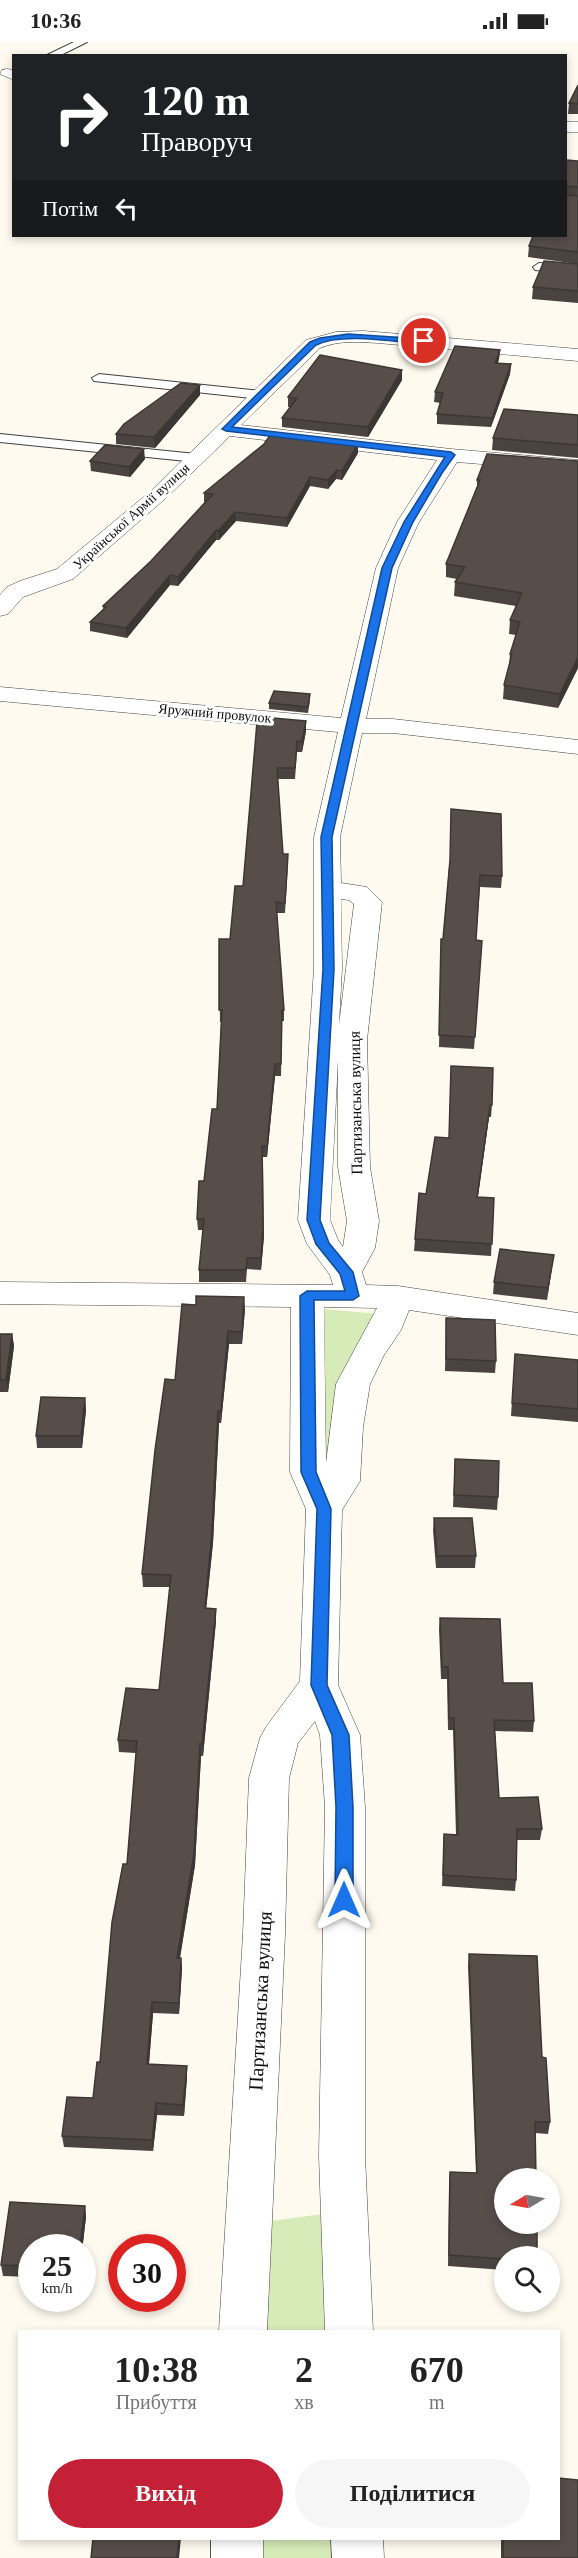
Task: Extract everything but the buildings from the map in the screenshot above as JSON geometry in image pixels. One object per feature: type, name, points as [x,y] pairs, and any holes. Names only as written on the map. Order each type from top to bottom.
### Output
[{"type":"street","name":"Української Армії вулиця","points":[[0,609],[15,592],[65,574],[159,494],[313,344],[332,338],[386,339],[578,355]]},
{"type":"street","points":[[226,429],[451,455],[578,466]]},
{"type":"street","name":"Партизанська вулиця","points":[[349,1284],[323,1244],[314,1220],[328,969],[327,837],[387,568],[408,522],[451,455]]},
{"type":"street","name":"Яружний провулок","points":[[0,694],[353,726],[393,726],[576,740]]},
{"type":"street","name":"Партизанська вулиця","points":[[328,889],[357,893],[368,902],[352,1040],[354,1167],[363,1221],[359,1248],[349,1284]]},
{"type":"street","points":[[0,1293],[307,1296],[349,1284],[398,1297],[578,1324]]},
{"type":"street","points":[[307,1296],[308,1472],[324,1509],[319,1685],[340,1735],[345,1807],[342,2156],[349,2330]]},
{"type":"street","points":[[324,1509],[342,1481],[346,1426],[354,1384],[369,1351],[384,1330],[398,1297]]},
{"type":"street","name":"Партизанська вулиця","points":[[243,2330],[264,1934],[269,1778],[280,1738],[319,1685]]},
{"type":"street","points":[[237,2540],[237,2558]]},
{"type":"street","points":[[357,2540],[358,2558]]},
{"type":"lane","points":[[73,42],[81,42]]},
{"type":"lane","points":[[54,54],[81,42]]},
{"type":"lane","points":[[539,267],[578,270]]},
{"type":"lane","points":[[99,378],[260,395]]},
{"type":"lane","points":[[0,438],[196,458]]},
{"type":"green space","points":[[323,1309],[380,1314],[326,1484]]},
{"type":"green space","points":[[330,2213],[333,2330],[258,2330],[264,2222]]},
{"type":"green space","points":[[253,2540],[340,2540],[340,2558],[255,2558]]},
{"type":"route","points":[[344,1900],[345,1807],[340,1735],[319,1685],[324,1509],[308,1472],[306,1428],[307,1296],[353,1296],[346,1272],[323,1244],[314,1220],[328,969],[327,837],[387,568],[408,522],[451,455],[226,429],[313,344],[320,340],[348,337],[424,341]]}]
